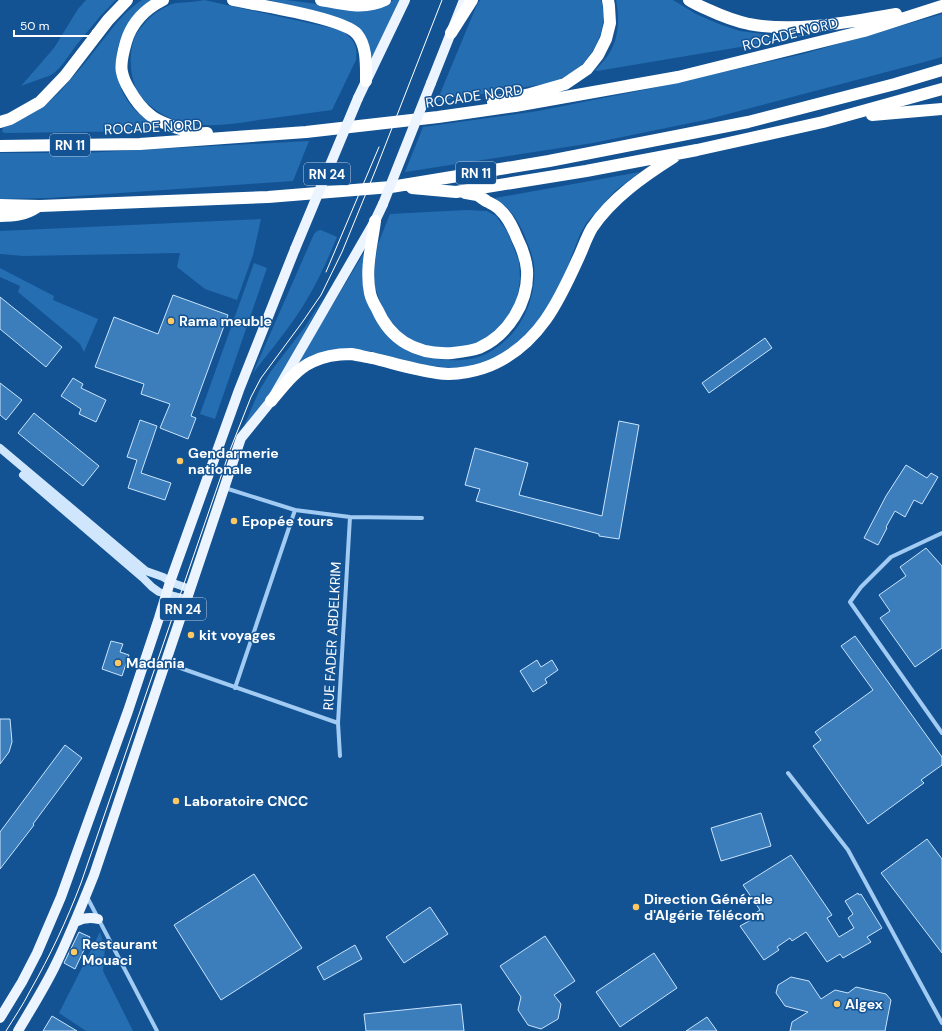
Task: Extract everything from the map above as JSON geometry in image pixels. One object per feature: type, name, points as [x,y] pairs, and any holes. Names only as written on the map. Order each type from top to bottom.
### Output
[{"type":"highway","points":[[0,122],[10,119],[40,102],[65,76],[108,20],[127,0]]},
{"type":"highway","points":[[163,0],[149,8],[137,20],[129,31],[125,46],[122,71],[132,95],[142,108],[151,116],[193,133],[306,132]]},
{"type":"highway","points":[[233,0],[315,17],[345,26],[356,33],[363,44],[366,60],[366,81]]},
{"type":"highway","points":[[321,0],[349,6],[361,6],[371,5],[385,0]]},
{"type":"highway","points":[[451,33],[472,0]]},
{"type":"highway","points":[[438,117],[490,102],[530,94],[566,84],[587,69],[598,55],[606,39],[610,23],[608,0]]},
{"type":"highway","points":[[690,0],[727,18],[749,24],[804,27],[849,22],[896,14],[942,3]]},
{"type":"highway","name":"ROCADE NORD","points":[[0,146],[140,144],[306,132],[438,117],[515,106],[678,77],[864,30],[942,6]]},
{"type":"highway","name":"RN 11","points":[[0,205],[40,206],[268,197],[395,187],[549,161],[748,122],[895,84],[942,70]]},
{"type":"highway","points":[[456,192],[586,171],[697,150],[823,122],[942,89]]},
{"type":"highway","points":[[823,122],[881,113],[942,109]]},
{"type":"highway","points":[[271,401],[296,373],[311,362],[332,355],[351,354],[438,373],[471,372],[485,368],[509,356],[521,348],[544,323],[563,292],[592,229],[605,212],[624,192],[651,172],[674,157],[697,150]]},
{"type":"highway","points":[[375,221],[368,275],[370,294],[387,327],[398,338],[410,345],[436,353],[464,352],[479,348],[496,337],[512,320],[519,309],[524,296],[527,269],[521,246],[512,226],[500,209],[478,196],[456,192],[395,187]]},
{"type":"highway","points":[[0,216],[18,215],[40,206]]},
{"type":"main road","name":"RN 24","points":[[0,1018],[22,982],[37,953],[61,897],[128,711],[170,582],[239,390],[295,249],[358,98],[405,0]]},
{"type":"main road","name":"RN 24","points":[[18,1031],[52,971],[86,895],[166,663],[241,438],[271,401],[375,221],[464,0]]},
{"type":"main road","points":[[75,922],[84,918],[98,919]]},
{"type":"street","points":[[0,448],[146,571],[163,577],[188,594]]},
{"type":"street","points":[[0,455],[155,590],[166,594],[188,594]]},
{"type":"street","points":[[224,487],[295,510],[350,517],[422,518]]},
{"type":"street","points":[[235,688],[295,510]]},
{"type":"street","name":"RUE FADER ABDELKRIM","points":[[340,756],[338,723],[350,517]]},
{"type":"street","points":[[942,533],[891,557],[861,587],[850,602],[942,733]]},
{"type":"street","points":[[166,663],[338,723]]},
{"type":"street","points":[[788,773],[848,850],[942,1023]]},
{"type":"street","points":[[86,895],[156,1031]]},
{"type":"shaded area","points":[[86,0],[116,0],[105,11],[55,72],[51,75],[21,86],[54,48],[78,9]]},
{"type":"shaded area","points":[[142,0],[152,0],[127,27],[121,37],[116,59],[116,70],[123,92],[129,102],[136,111],[158,128],[156,131],[2,132],[3,128],[34,112],[54,98],[84,64],[113,27],[127,12]]},
{"type":"shaded area","points":[[204,0],[341,30],[349,36],[354,42],[356,60],[332,110],[232,124],[198,125],[165,116],[149,105],[138,92],[131,71],[132,46],[137,33],[151,17],[168,6],[177,3]]},
{"type":"shaded area","points":[[269,0],[286,0],[340,7],[385,5],[393,0],[400,0],[372,58],[363,38],[348,21]]},
{"type":"shaded area","points":[[480,0],[601,0],[603,8],[602,29],[594,49],[581,66],[557,82],[437,101]]},
{"type":"shaded area","points":[[616,0],[673,0],[696,14],[740,31],[773,35],[811,35],[597,71],[595,70],[605,60],[614,45],[618,23]]},
{"type":"shaded area","points":[[942,14],[942,57],[705,120],[593,143],[405,172],[423,127],[538,111],[648,89],[803,54]]},
{"type":"shaded area","points":[[309,141],[293,181],[49,198],[0,199],[0,153],[83,153]]},
{"type":"shaded area","points":[[640,172],[615,191],[587,222],[580,234],[560,287],[543,316],[523,339],[500,356],[482,364],[451,368],[425,365],[369,351],[295,367],[365,251],[364,292],[416,354],[443,360],[462,360],[471,359],[488,353],[509,337],[524,316],[533,291],[534,278],[533,259],[522,229],[509,210],[495,198]]},
{"type":"shaded area","points":[[466,210],[487,211],[496,216],[507,231],[519,261],[520,278],[518,294],[513,310],[498,331],[481,342],[467,347],[441,350],[412,342],[393,326],[384,311],[375,286],[375,262],[378,244],[390,214]]},
{"type":"shaded area","points":[[261,219],[253,255],[237,300],[205,289],[177,267],[180,253],[24,256],[0,254],[0,231]]},
{"type":"shaded area","points":[[321,230],[337,237],[323,270],[300,310],[281,338],[253,373],[314,234]]},
{"type":"shaded area","points":[[254,263],[267,268],[215,419],[200,414]]},
{"type":"shaded area","points":[[0,268],[54,296],[53,300],[98,319],[84,352],[80,344],[18,292],[20,286],[0,277]]},
{"type":"shaded area","points":[[325,295],[272,392],[242,431],[259,391],[271,371],[305,327]]},
{"type":"shaded area","points":[[100,932],[105,948],[103,971],[133,1031],[86,1031],[59,1013]]},
{"type":"building","points":[[173,295],[228,315],[191,416],[196,418],[188,439],[160,428],[170,404],[141,394],[144,384],[95,367],[114,317],[158,334]]},
{"type":"building","points":[[0,297],[62,347],[46,367],[0,329]]},
{"type":"building","points":[[765,338],[772,348],[709,393],[702,383]]},
{"type":"building","points":[[73,378],[83,384],[81,388],[106,400],[96,422],[79,414],[81,409],[61,396]]},
{"type":"building","points":[[0,383],[22,400],[6,420],[0,415]]},
{"type":"building","points":[[34,413],[99,466],[83,486],[18,433]]},
{"type":"building","points":[[140,420],[157,426],[141,473],[171,483],[165,500],[128,488],[137,460],[127,457]]},
{"type":"building","points":[[619,421],[639,425],[619,539],[599,536],[599,534],[476,501],[480,489],[465,485],[475,448],[528,463],[519,495],[602,516]]},
{"type":"building","points":[[906,465],[927,478],[931,473],[938,477],[922,504],[914,500],[905,517],[895,511],[878,545],[864,538],[886,496]]},
{"type":"building","points":[[926,548],[942,566],[942,648],[915,667],[880,618],[890,611],[879,595],[906,576],[900,567]]},
{"type":"building","points":[[855,636],[942,757],[942,765],[921,780],[924,783],[868,824],[813,746],[821,740],[815,732],[873,690],[841,646]]},
{"type":"building","points":[[111,641],[123,644],[120,652],[129,655],[122,676],[102,669]]},
{"type":"building","points":[[537,660],[541,667],[552,660],[558,670],[545,679],[547,683],[533,692],[520,671]]},
{"type":"building","points":[[0,719],[10,719],[12,742],[9,752],[0,764]]},
{"type":"building","points":[[65,745],[82,758],[33,824],[34,825],[0,869],[0,832]]},
{"type":"building","points":[[761,813],[771,846],[721,861],[711,828]]},
{"type":"building","points":[[927,839],[942,859],[942,953],[881,873]]},
{"type":"building","points":[[791,855],[832,915],[827,918],[839,937],[854,928],[848,918],[853,914],[845,901],[858,893],[859,895],[861,894],[882,928],[867,937],[871,942],[843,958],[840,954],[827,962],[806,932],[792,941],[790,938],[777,947],[779,950],[764,960],[740,926],[749,921],[747,918],[760,910],[743,885]]},
{"type":"building","points":[[254,874],[302,948],[221,1000],[174,925]]},
{"type":"building","points":[[430,907],[448,934],[404,963],[386,937]]},
{"type":"building","points":[[79,932],[90,937],[75,969],[64,963]]},
{"type":"building","points":[[545,936],[575,981],[554,995],[561,1004],[558,1019],[541,1029],[528,1025],[518,1010],[521,997],[500,966]]},
{"type":"building","points":[[355,945],[362,959],[324,980],[317,967]]},
{"type":"building","points":[[654,953],[677,988],[620,1027],[596,992]]},
{"type":"building","name":"Algex","points":[[791,977],[809,981],[821,999],[835,990],[848,993],[856,987],[886,994],[891,1000],[885,1031],[790,1031],[792,1022],[808,1012],[785,1006],[776,993],[778,985]]},
{"type":"building","points":[[461,1004],[464,1031],[366,1031],[364,1014]]},
{"type":"building","points":[[52,1016],[77,1031],[43,1031]]},
{"type":"building","points":[[707,1017],[717,1031],[686,1031]]},
{"type":"tram line","points":[[6,1031],[51,951],[81,883],[230,450],[251,397],[261,378],[321,295],[342,252],[442,0]]},
{"type":"tram line","points":[[326,272],[379,147]]},
{"type":"place","name":"Rama meuble","points":[[171,321]]},
{"type":"place","name":"Gendarmerie nationale","points":[[180,461]]},
{"type":"place","name":"Epopée tours","points":[[234,521]]},
{"type":"place","name":"kit voyages","points":[[191,635]]},
{"type":"place","name":"Madania","points":[[118,663]]},
{"type":"place","name":"Laboratoire CNCC","points":[[176,801]]},
{"type":"place","name":"Direction Générale d'Algérie Télécom","points":[[636,907]]},
{"type":"place","name":"Restaurant Mouaci","points":[[74,952]]},
{"type":"place","name":"Algex","points":[[837,1004]]}]
